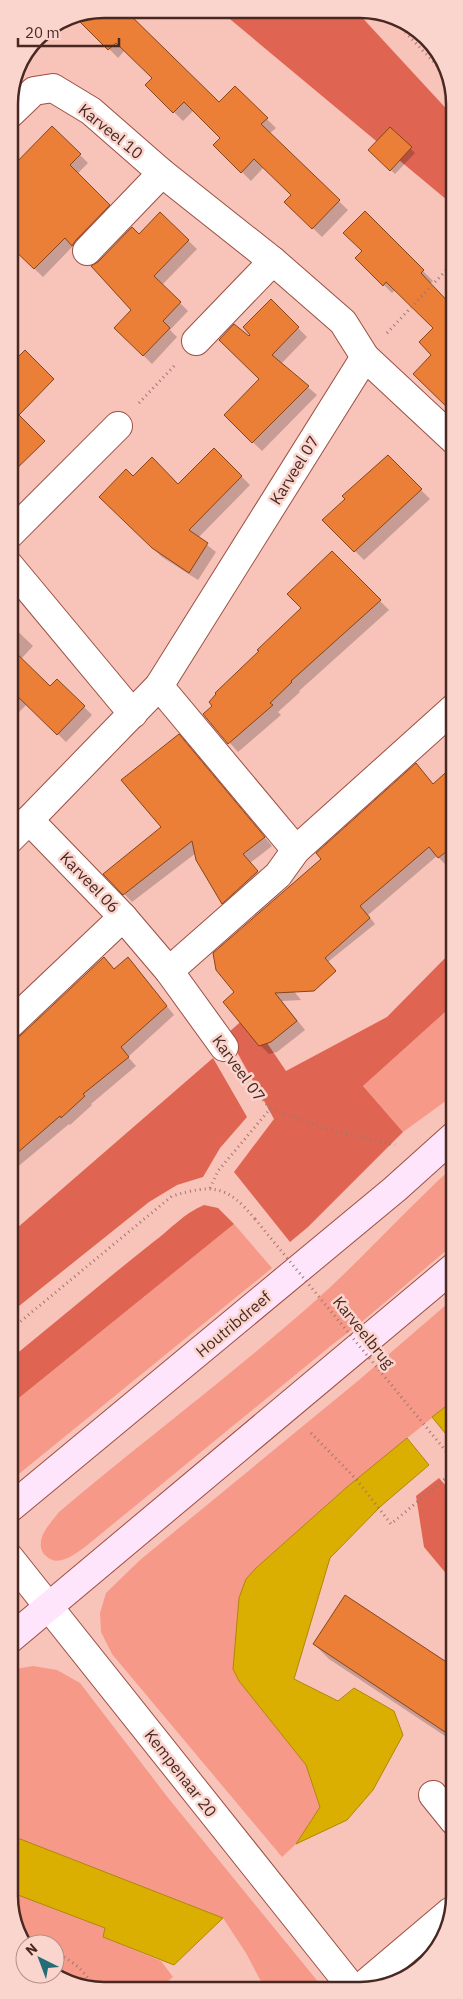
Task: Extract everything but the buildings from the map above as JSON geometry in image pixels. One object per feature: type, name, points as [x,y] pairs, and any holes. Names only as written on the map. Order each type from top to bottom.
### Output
[{"type":"main road","name":"Houtribdreef","points":[[18,1502],[395,1189],[445,1144]]},
{"type":"main road","points":[[18,1633],[445,1274]]},
{"type":"street","name":"Karveel 10","points":[[18,106],[34,91],[53,88],[91,111],[162,173],[273,261],[343,322],[364,357]]},
{"type":"street","points":[[86,251],[162,173]]},
{"type":"street","points":[[196,341],[273,261]]},
{"type":"street","points":[[364,357],[446,432]]},
{"type":"street","name":"Karveel 07","points":[[28,820],[133,714],[158,686],[364,357]]},
{"type":"street","points":[[18,526],[118,426]]},
{"type":"street","points":[[18,576],[133,714]]},
{"type":"street","points":[[158,686],[296,850]]},
{"type":"street","points":[[169,971],[278,875],[296,850],[446,715]]},
{"type":"street","points":[[18,831],[28,820]]},
{"type":"street","name":"Karveel 06","points":[[18,1016],[123,917],[28,820]]},
{"type":"street","name":"Karveel 07","points":[[123,917],[169,971],[224,1047]]},
{"type":"street","name":"Kempenaar 20","points":[[18,1567],[347,1982]]},
{"type":"street","points":[[433,1795],[445,1810]]},
{"type":"street","points":[[368,1981],[443,1918]]},
{"type":"path","points":[[402,28],[437,66]]},
{"type":"path","points":[[364,357],[446,271]]},
{"type":"path","points":[[118,426],[196,341]]},
{"type":"path","name":"Karveel 07","points":[[210,1188],[218,1171],[270,1109],[224,1047]]},
{"type":"path","points":[[270,1109],[327,1129],[395,1145]]},
{"type":"path","points":[[18,1324],[172,1196],[193,1190],[210,1188]]},
{"type":"path","name":"Karveelbrug","points":[[210,1188],[229,1194],[242,1204],[445,1450]]},
{"type":"path","points":[[311,1433],[356,1479],[391,1524],[445,1479]]},
{"type":"path","points":[[65,1959],[76,1966],[89,1980]]},
{"type":"shaded area","points":[[229,18],[363,18],[446,108],[446,199]]},
{"type":"shaded area","points":[[446,958],[445,1012],[363,1086],[403,1132],[308,1227],[290,1242],[234,1172],[274,1119],[227,1034],[248,1015],[286,1071],[387,1017]]},
{"type":"shaded area","points":[[445,1012],[445,1101],[403,1132],[363,1086]]},
{"type":"shaded area","points":[[213,1058],[247,1117],[220,1148],[203,1177],[177,1185],[149,1202],[18,1307],[18,1227]]},
{"type":"shaded area","points":[[445,1174],[445,1251],[358,1325],[85,1547],[66,1559],[56,1561],[42,1552],[43,1534],[59,1512],[306,1309]]},
{"type":"shaded area","points":[[204,1205],[218,1208],[234,1224],[18,1399],[18,1353],[197,1208]]},
{"type":"shaded area","points":[[234,1224],[272,1268],[18,1475],[18,1399]]},
{"type":"shaded area","points":[[445,1305],[445,1407],[347,1487],[256,1568],[239,1681],[306,1765],[320,1807],[296,1844],[282,1857],[112,1654],[101,1632],[100,1613],[106,1593],[140,1560],[359,1380]]},
{"type":"shaded area","points":[[445,1407],[445,1433],[432,1417]]},
{"type":"shaded area","points":[[407,1438],[429,1465],[381,1506],[330,1558],[294,1679],[338,1701],[354,1688],[394,1711],[403,1735],[373,1790],[347,1820],[296,1844],[320,1807],[306,1765],[239,1681],[233,1669],[239,1598],[246,1579],[256,1568],[347,1487]]},
{"type":"shaded area","points":[[439,1478],[445,1485],[445,1572],[424,1547],[416,1496]]},
{"type":"shaded area","points":[[33,1666],[57,1670],[80,1683],[169,1799],[318,1982],[261,1982],[246,1953],[223,1918],[18,1838],[18,1669]]},
{"type":"shaded area","points":[[18,1838],[223,1918],[174,1965],[103,1937],[105,1928],[18,1895]]},
{"type":"shaded area","points":[[18,1895],[105,1928],[103,1937],[161,1961],[173,1977],[167,1982],[103,1982],[86,1980],[65,1972],[65,1934],[26,1934],[18,1907]]}]
